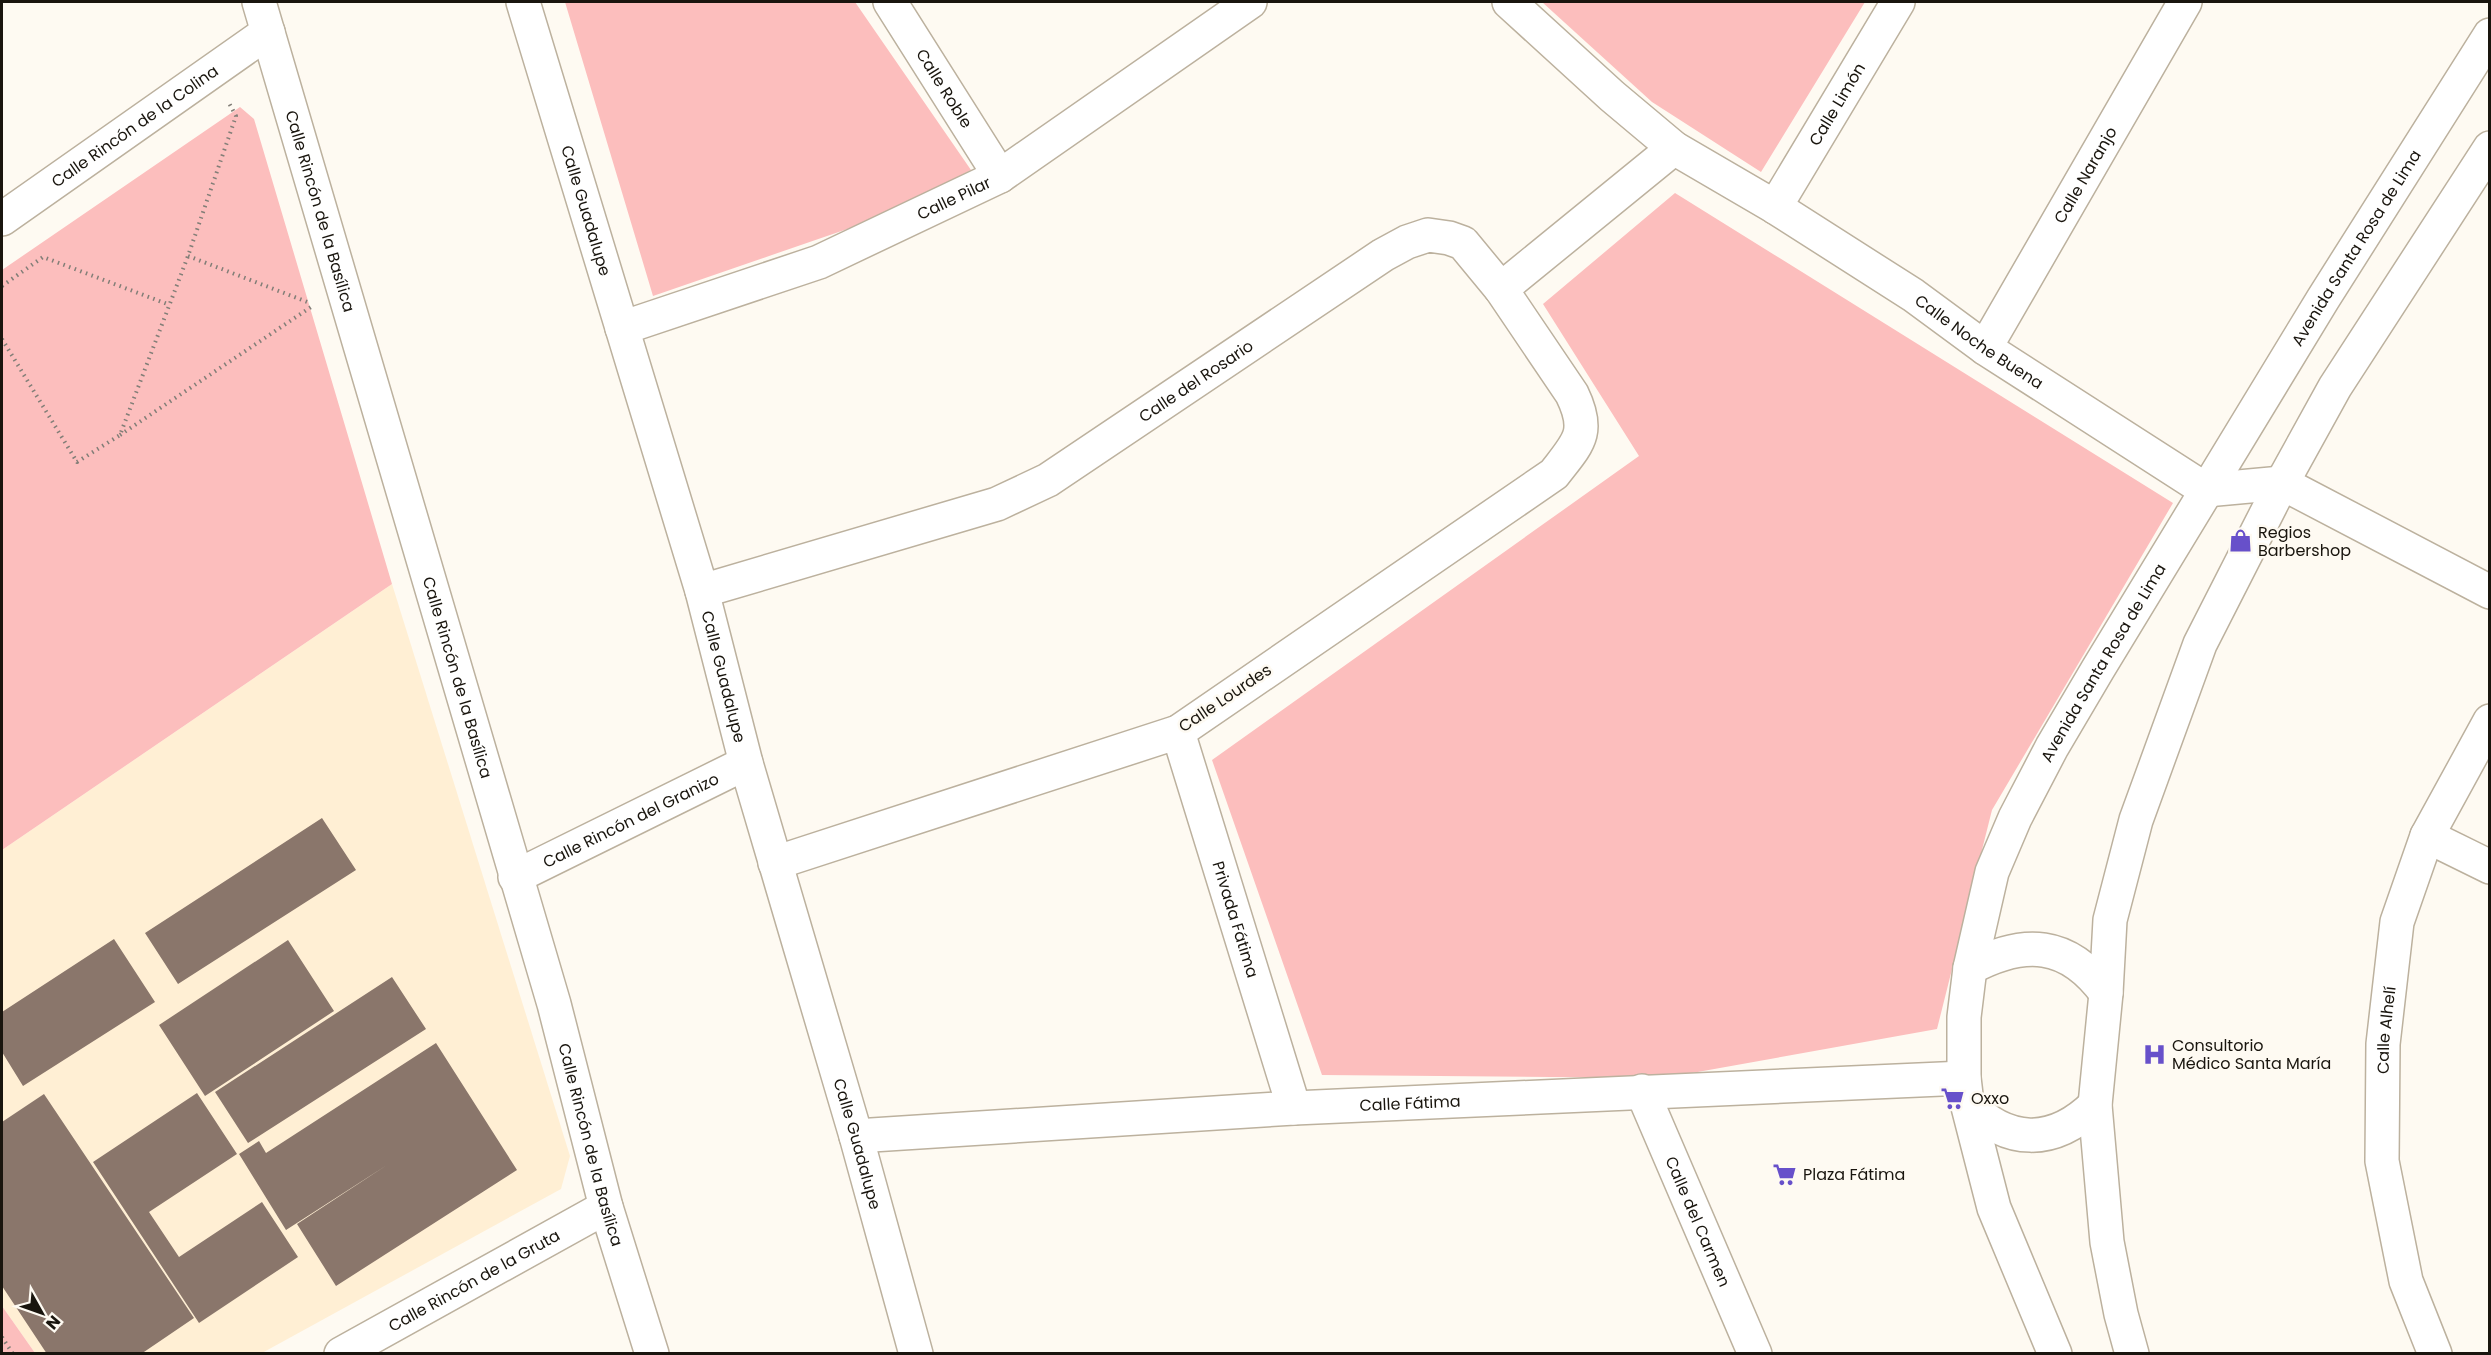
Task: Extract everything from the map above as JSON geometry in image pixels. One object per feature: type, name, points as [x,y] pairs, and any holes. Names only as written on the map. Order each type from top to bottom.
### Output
[{"type":"street","name":"Calle Guadalupe","points":[[523,2],[702,591],[746,763],[856,1136],[916,1353]]},
{"type":"street","name":"Calle Roble","points":[[890,2],[1000,176]]},
{"type":"street","name":"Calle Pilar","points":[[622,328],[819,262],[1000,176],[1250,2]]},
{"type":"street","name":"Calle Noche Buena","points":[[1509,2],[1612,96],[1674,148],[1775,207],[1913,296],[1985,348],[2206,490]]},
{"type":"street","name":"Calle Limón","points":[[1775,207],[1898,2]]},
{"type":"street","name":"Calle Naranjo","points":[[1985,348],[2185,2]]},
{"type":"street","name":"Calle Rincón de la Colina","points":[[2,219],[212,71],[263,17]]},
{"type":"street","name":"Calle Rincón de la Basílica","points":[[263,17],[554,1004],[606,1207],[652,1353]]},
{"type":"street","name":"Avenida Santa Rosa de Lima","points":[[2055,1353],[1994,1208],[1965,1090],[1964,1017],[1970,968],[1992,872],[2015,818],[2058,737],[2206,490],[2490,35]]},
{"type":"street","points":[[1501,289],[1674,148]]},
{"type":"street","points":[[2132,1353],[2121,1314],[2107,1242],[2095,1105],[2106,993],[2110,920],[2136,820],[2200,644],[2282,483],[2335,387],[2490,148]]},
{"type":"street","name":"Calle del Rosario","points":[[702,591],[997,504],[1048,480],[1383,255],[1407,242],[1428,235],[1463,243],[1501,289],[1572,394],[1582,413],[1581,434]]},
{"type":"street","name":"Calle Lourdes","points":[[775,863],[1178,732],[1554,474],[1581,434]]},
{"type":"street","points":[[2206,490],[2282,483],[2490,592]]},
{"type":"street","name":"Calle Alhelí","points":[[2435,1353],[2406,1281],[2382,1161],[2383,1044],[2397,921],[2427,836],[2490,720]]},
{"type":"street","name":"Privada Fátima","points":[[1178,732],[1294,1108]]},
{"type":"street","name":"Calle Rincón del Granizo","points":[[515,877],[746,763]]},
{"type":"street","points":[[2427,836],[2490,867]]},
{"type":"street","points":[[1970,968],[2011,950],[2030,948],[2048,951],[2066,957],[2081,966],[2095,978],[2106,993]]},
{"type":"street","points":[[1965,1090],[1980,1116],[2012,1133],[2030,1136],[2048,1134],[2066,1128],[2095,1105]]},
{"type":"street","name":"Calle Fátima","points":[[856,1136],[1294,1108],[1641,1091],[1965,1090]]},
{"type":"street","name":"Calle del Carmen","points":[[1641,1091],[1755,1353]]},
{"type":"street","name":"Calle Rincón de la Gruta","points":[[341,1353],[606,1207]]},
{"type":"path","points":[[120,435],[189,256],[236,116],[212,71]]},
{"type":"path","points":[[2,339],[77,462],[315,305],[189,256]]},
{"type":"path","points":[[2,286],[43,257],[170,305]]},
{"type":"path","points":[[2,1337],[13,1353]]},
{"type":"shaded area","points":[[565,2],[855,2],[971,170],[888,215],[653,296]]},
{"type":"shaded area","points":[[1542,2],[1865,2],[1761,172],[1652,102]]},
{"type":"shaded area","points":[[240,107],[254,119],[392,584],[2,850],[2,270]]},
{"type":"shaded area","points":[[1675,193],[2173,503],[1992,810],[1937,1029],[1664,1078],[1322,1075],[1212,760],[1639,456],[1543,304]]},
{"type":"shaded area","points":[[392,584],[570,1156],[561,1189],[262,1353],[35,1353],[2,1306],[2,850]]},
{"type":"shaded area","points":[[2,1306],[35,1353],[2,1353]]},
{"type":"building","points":[[322,818],[356,870],[178,984],[145,933]]},
{"type":"building","points":[[114,939],[155,1002],[23,1086],[2,1052],[2,1012]]},
{"type":"building","points":[[288,940],[334,1011],[205,1096],[159,1025]]},
{"type":"building","points":[[392,977],[426,1029],[248,1143],[215,1092]]},
{"type":"building","points":[[436,1043],[517,1170],[336,1286],[297,1224],[387,1165],[286,1230],[239,1154],[259,1141],[266,1153]]},
{"type":"building","points":[[197,1093],[237,1154],[149,1212],[179,1257],[262,1202],[298,1257],[199,1323],[93,1162]]},
{"type":"building","points":[[44,1094],[194,1318],[141,1354],[47,1354],[2,1286],[2,1122]]},
{"type":"place","name":"Regios Barbershop","points":[[2240,541]]},
{"type":"place","name":"Consultorio Médico Santa María","points":[[2154,1054]]},
{"type":"place","name":"Oxxo","points":[[1953,1098]]},
{"type":"place","name":"Plaza Fátima","points":[[1785,1174]]}]
